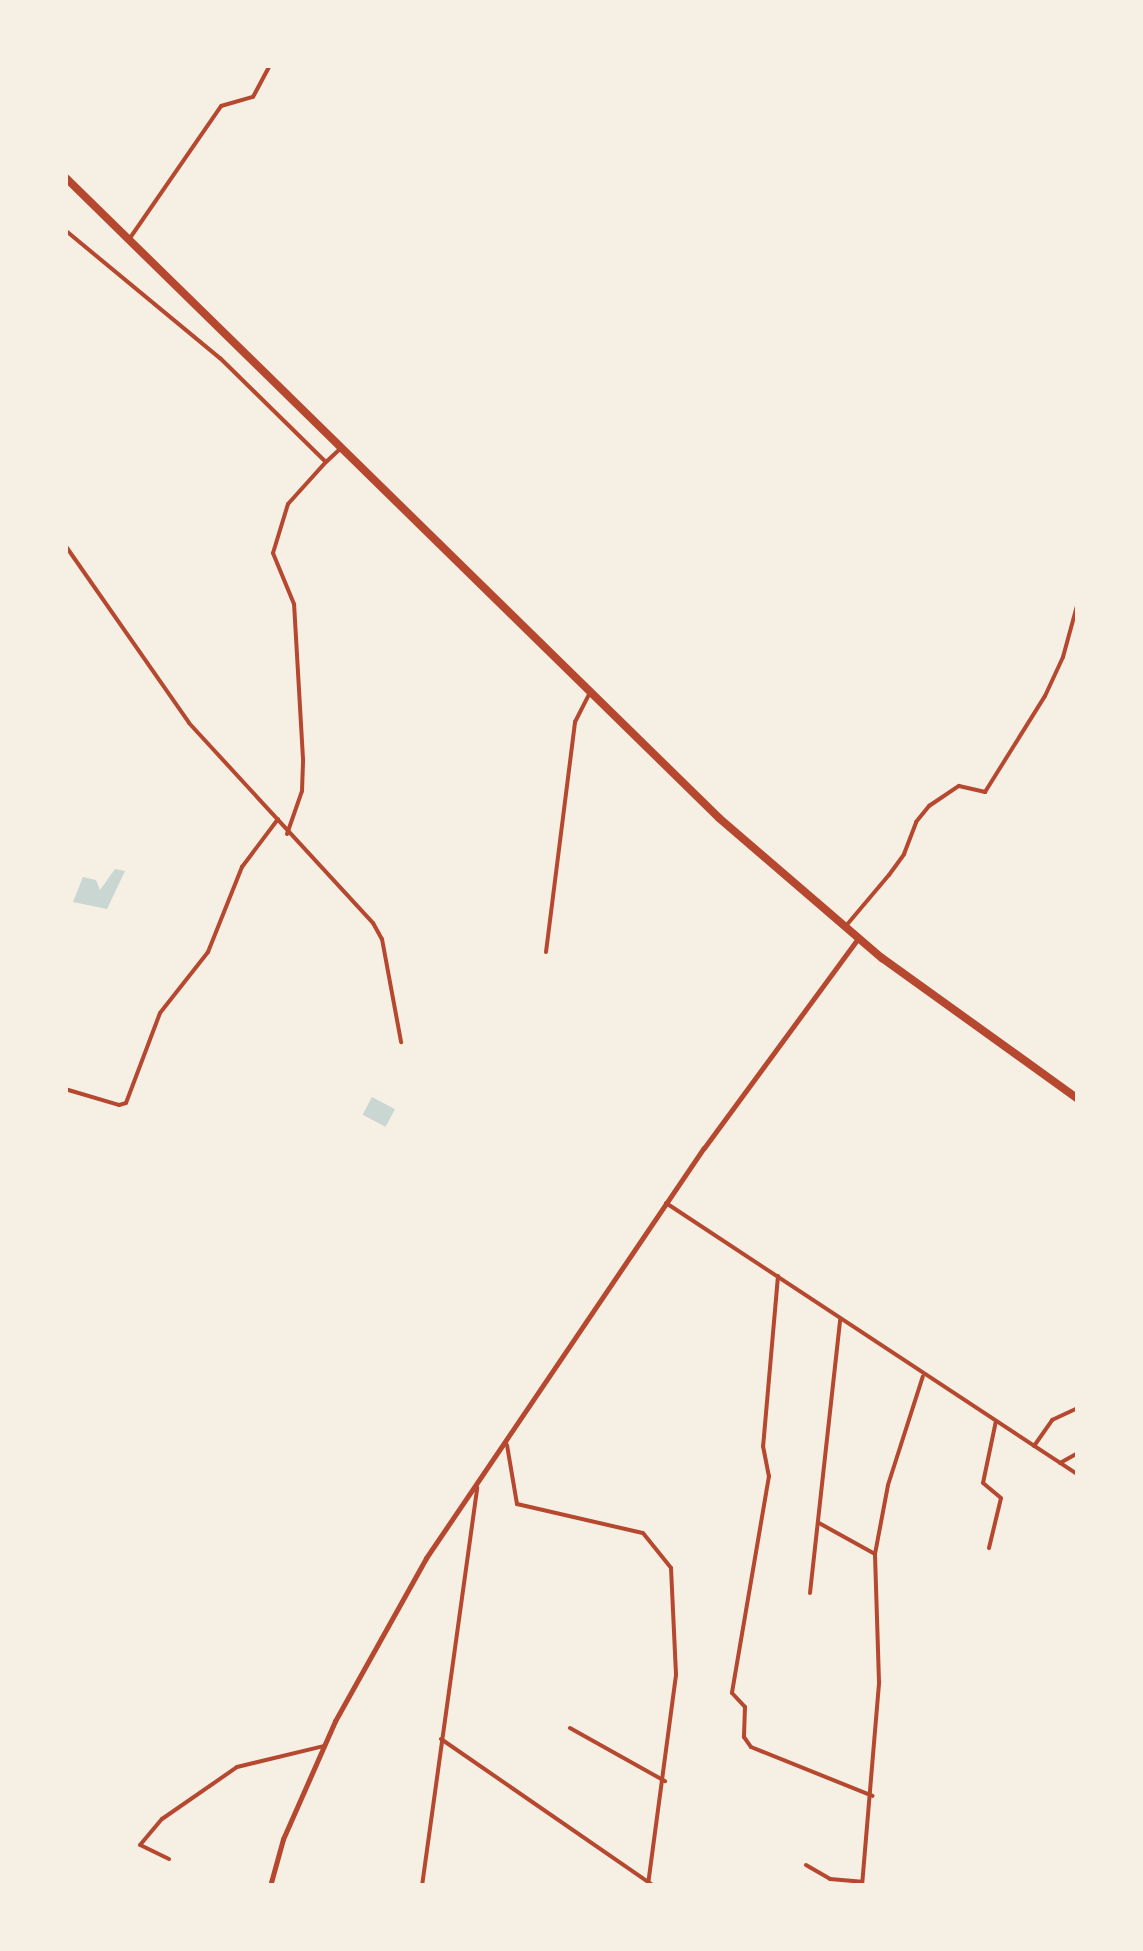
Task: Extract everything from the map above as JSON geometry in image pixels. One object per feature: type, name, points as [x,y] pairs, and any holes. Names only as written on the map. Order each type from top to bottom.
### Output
[{"type":"highway","points":[[65,177],[719,818],[858,938],[1078,1099]]},
{"type":"street","points":[[130,238],[221,106],[253,98],[270,65]]},
{"type":"street","points":[[65,230],[220,358],[326,462]]},
{"type":"street","points":[[287,834],[302,791],[303,760],[294,604],[273,553],[288,504],[343,447]]},
{"type":"street","points":[[65,546],[189,723],[382,939],[401,1042]]},
{"type":"street","points":[[845,927],[889,876],[904,854],[916,822],[929,806],[959,786],[985,792],[1045,696],[1062,657],[1078,602]]},
{"type":"street","points":[[546,952],[576,722],[590,692]]},
{"type":"street","points":[[65,1088],[120,1105],[126,1103],[160,1013],[208,952],[242,867],[278,819]]},
{"type":"street","points":[[270,1886],[283,1839],[324,1746],[426,1558],[507,1445],[666,1203],[858,938]]},
{"type":"street","points":[[666,1203],[923,1376],[1078,1474]]},
{"type":"street","points":[[778,1276],[763,1446],[769,1476],[732,1693],[745,1708],[744,1736],[751,1746],[873,1796]]},
{"type":"street","points":[[810,1593],[840,1318]]},
{"type":"street","points":[[806,1865],[830,1879],[862,1884],[873,1796],[879,1682],[875,1554],[888,1485],[923,1376]]},
{"type":"street","points":[[1034,1446],[1052,1420],[1078,1408]]},
{"type":"street","points":[[989,1548],[1000,1498],[982,1483],[996,1421]]},
{"type":"street","points":[[441,1739],[650,1885],[676,1675],[671,1568],[643,1533],[517,1504],[507,1445]]},
{"type":"street","points":[[1060,1463],[1078,1453]]},
{"type":"street","points":[[422,1886],[477,1488]]},
{"type":"street","points":[[818,1523],[875,1554]]},
{"type":"street","points":[[570,1728],[665,1781]]},
{"type":"street","points":[[168,1858],[140,1845],[162,1820],[237,1767],[324,1746]]},
{"type":"shaded area","points":[[115,869],[125,871],[107,909],[73,902],[83,877],[96,880],[100,890]]},
{"type":"shaded area","points":[[372,1097],[395,1109],[386,1127],[363,1115]]}]
